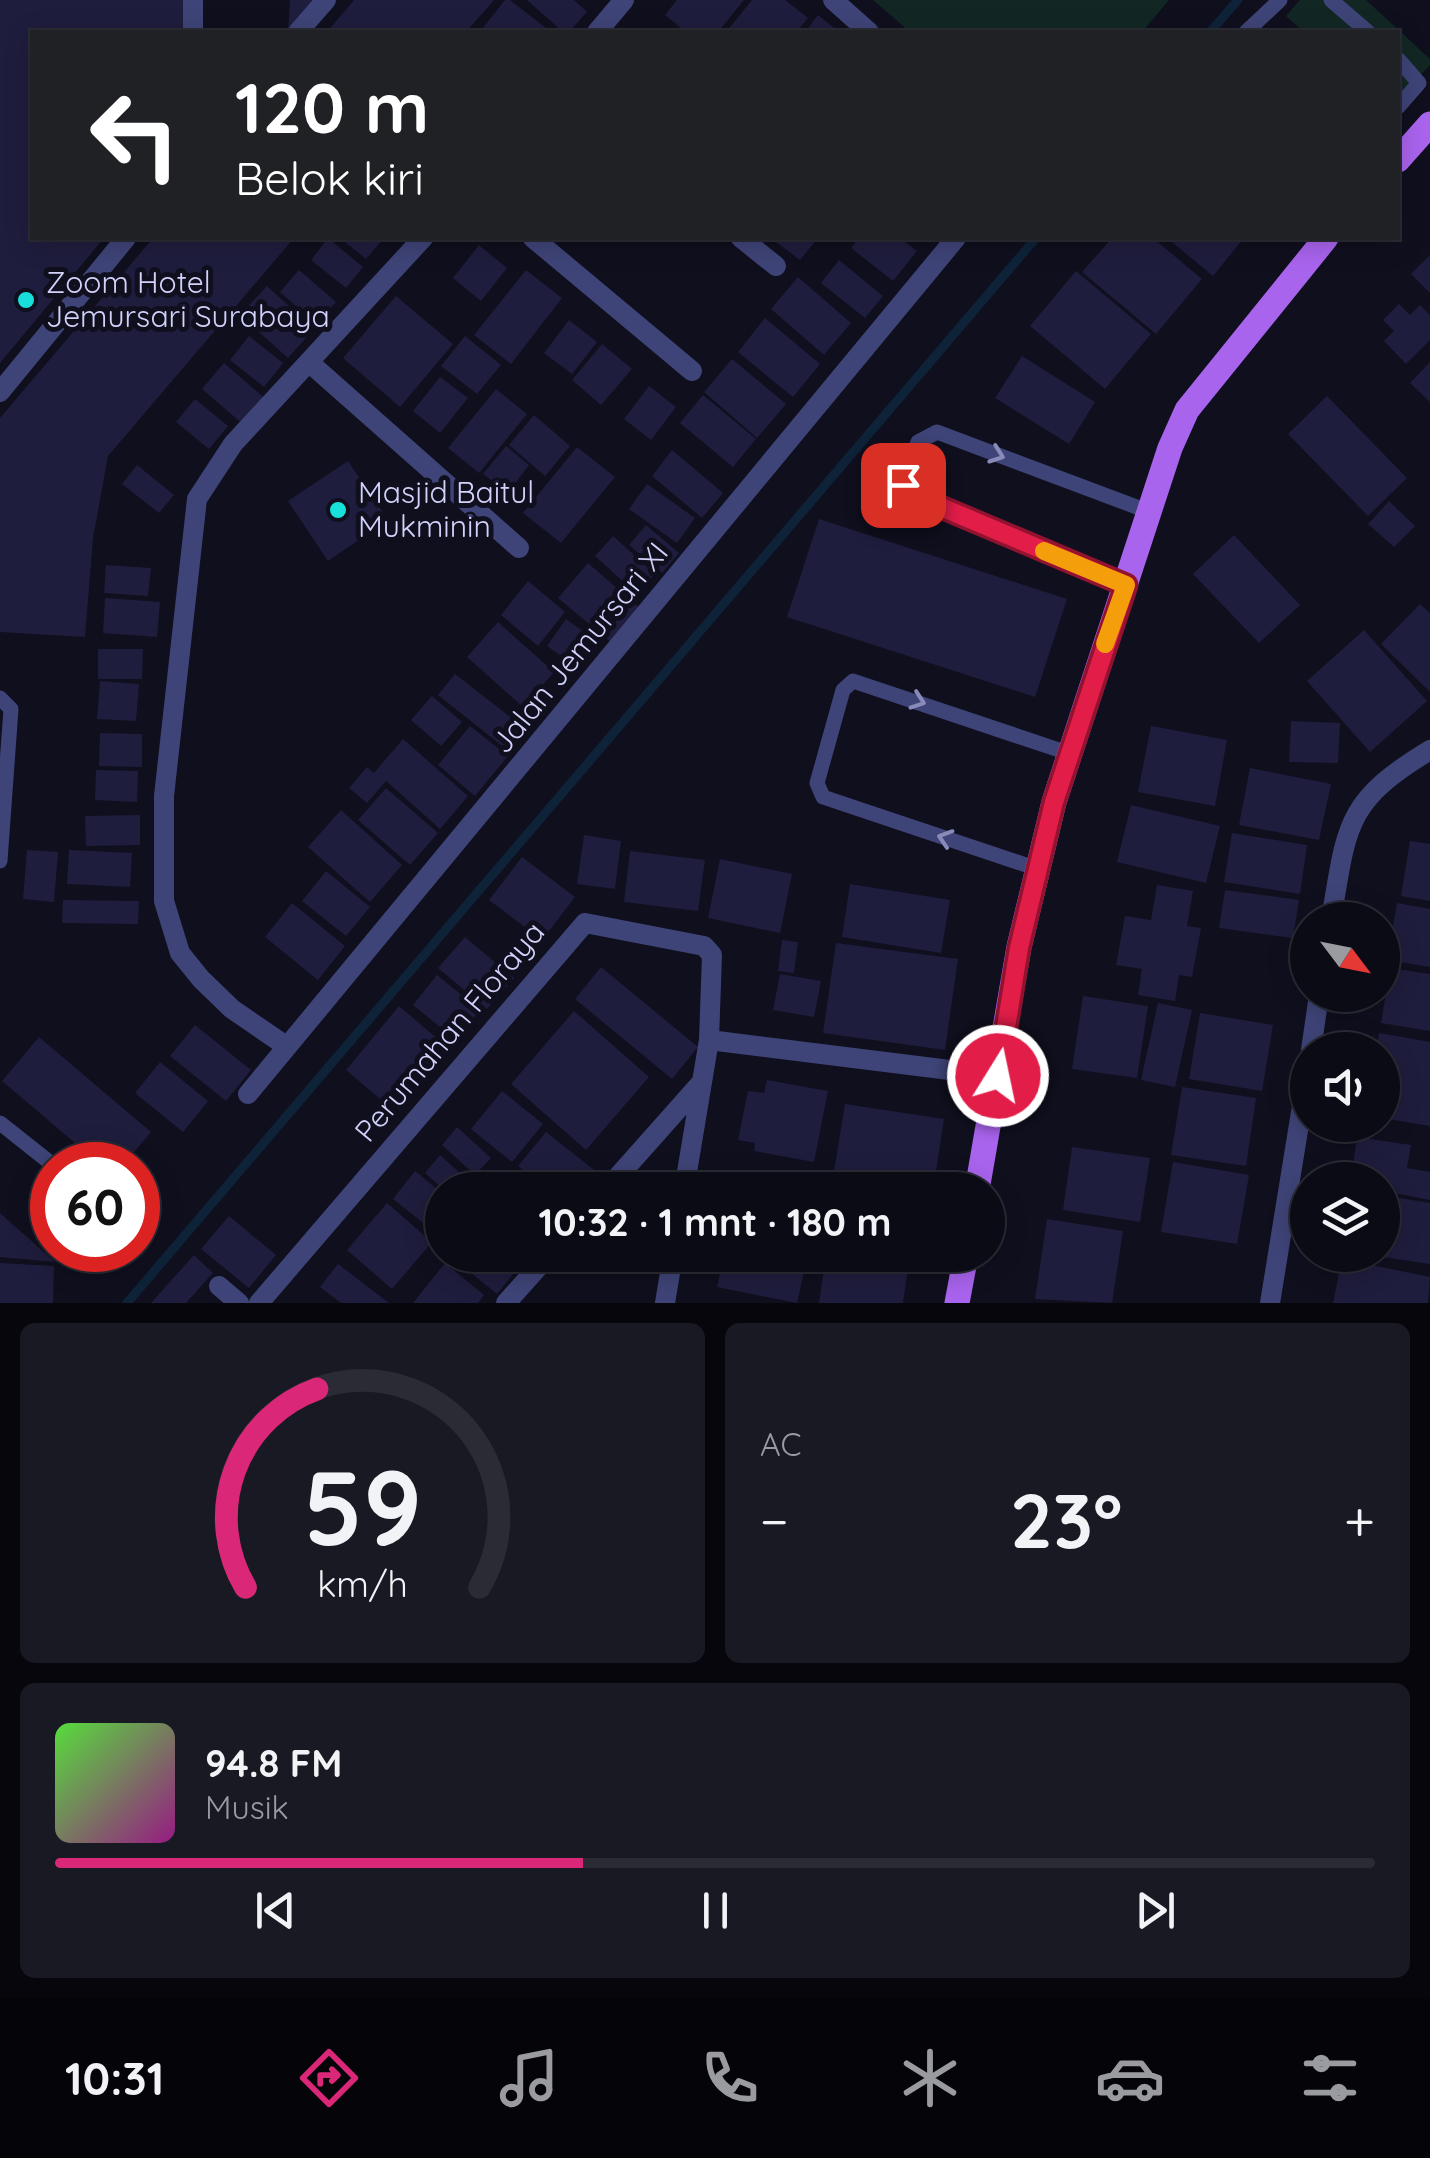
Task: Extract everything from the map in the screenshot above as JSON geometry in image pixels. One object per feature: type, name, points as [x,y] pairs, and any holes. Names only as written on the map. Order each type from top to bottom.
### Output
[{"type":"main road","points":[[1400,158],[1430,124]]},
{"type":"main road","points":[[980,1172],[1038,869],[1068,753],[1187,410],[1322,240]]},
{"type":"main road","points":[[958,1303],[963,1272]]},
{"type":"street","points":[[192,30],[193,0]]},
{"type":"street","points":[[300,30],[326,0]]},
{"type":"street","points":[[600,30],[624,0]]},
{"type":"street","points":[[832,0],[867,30]]},
{"type":"street","points":[[0,392],[124,240]]},
{"type":"street","points":[[286,1046],[232,1009],[180,953],[164,901],[164,796],[198,499],[233,444],[421,240]]},
{"type":"street","points":[[535,240],[692,371]]},
{"type":"street","points":[[744,240],[776,266]]},
{"type":"street","name":"Jalan Jemursari XI","points":[[248,1094],[954,240]]},
{"type":"street","points":[[310,364],[519,548]]},
{"type":"street","points":[[1335,902],[1342,856],[1356,812],[1388,776],[1430,750]]},
{"type":"street","name":"Perumahan Floraya","points":[[259,1303],[582,925],[709,949],[714,964],[709,1040],[687,1172]]},
{"type":"street","points":[[709,1040],[998,1076]]},
{"type":"street","points":[[622,1172],[702,1081]]},
{"type":"street","points":[[1270,1303],[1296,1142]]},
{"type":"street","points":[[506,1303],[534,1272]]},
{"type":"street","points":[[666,1303],[671,1272]]},
{"type":"street","points":[[219,1286],[240,1303]]},
{"type":"lane","points":[[1248,30],[1280,0]]},
{"type":"lane","points":[[1332,0],[1366,30]]},
{"type":"lane","points":[[1400,61],[1418,83],[1400,106]]},
{"type":"lane","points":[[1126,585],[910,494],[903,485],[904,473],[918,442],[937,432],[1150,512]]},
{"type":"lane","points":[[1038,869],[822,798],[817,783],[843,690],[853,681],[1068,753]]},
{"type":"lane","points":[[0,698],[11,709],[0,861]]},
{"type":"lane","points":[[0,1124],[30,1147]]},
{"type":"green space","points":[[873,0],[1169,0],[1144,30],[908,30]]},
{"type":"green space","points":[[1300,0],[1366,0],[1399,30],[1302,30],[1286,16]]},
{"type":"green space","points":[[1400,31],[1430,59],[1430,65],[1400,98]]},
{"type":"building","points":[[0,0],[183,0],[183,30],[30,30],[30,240],[102,240],[0,363]]},
{"type":"building","points":[[290,0],[315,0],[290,30]]},
{"type":"building","points":[[354,0],[494,0],[468,30],[329,30]]},
{"type":"building","points":[[505,0],[510,0],[548,30],[484,30]]},
{"type":"building","points":[[527,0],[574,0],[587,12],[571,30],[561,30]]},
{"type":"building","points":[[677,0],[744,0],[720,30],[684,30],[665,15]]},
{"type":"building","points":[[752,0],[785,0],[808,18],[798,30],[728,30]]},
{"type":"building","points":[[818,15],[837,30],[807,30]]},
{"type":"building","points":[[151,240],[292,240],[108,456],[93,538],[85,637],[0,632],[0,418]]},
{"type":"building","points":[[330,240],[363,267],[346,288],[311,260]]},
{"type":"building","points":[[342,240],[382,240],[366,259]]},
{"type":"building","points":[[774,240],[816,240],[800,260]]},
{"type":"building","points":[[857,240],[903,240],[917,251],[893,281],[851,248]]},
{"type":"building","points":[[1110,240],[1155,240],[1202,279],[1156,334],[1082,272]]},
{"type":"building","points":[[1169,240],[1242,240],[1213,276]]},
{"type":"building","points":[[479,245],[507,268],[481,301],[453,278]]},
{"type":"building","points":[[1430,255],[1430,293],[1411,274]]},
{"type":"building","points":[[839,260],[883,296],[865,318],[821,283]]},
{"type":"building","points":[[299,270],[336,302],[316,324],[280,292]]},
{"type":"building","points":[[526,270],[562,298],[511,364],[474,335]]},
{"type":"building","points":[[1076,271],[1151,334],[1105,389],[1030,326]]},
{"type":"building","points":[[798,277],[851,323],[824,355],[771,309]]},
{"type":"building","points":[[267,286],[314,329],[288,358],[240,315]]},
{"type":"building","points":[[396,296],[453,344],[400,407],[343,358]]},
{"type":"building","points":[[1399,304],[1410,315],[1420,305],[1430,315],[1430,340],[1406,364],[1384,341],[1394,331],[1383,320]]},
{"type":"building","points":[[765,318],[820,364],[793,397],[738,352]]},
{"type":"building","points":[[569,320],[597,342],[572,374],[544,353]]},
{"type":"building","points":[[249,336],[283,363],[264,387],[230,360]]},
{"type":"building","points":[[465,336],[501,365],[477,394],[441,366]]},
{"type":"building","points":[[602,344],[632,369],[601,405],[572,380]]},
{"type":"building","points":[[1022,356],[1095,402],[1069,444],[995,398]]},
{"type":"building","points":[[732,359],[786,404],[757,438],[704,392]]},
{"type":"building","points":[[1430,362],[1430,402],[1410,383]]},
{"type":"building","points":[[224,363],[268,401],[245,426],[202,389]]},
{"type":"building","points":[[440,377],[468,398],[440,433],[413,411]]},
{"type":"building","points":[[649,386],[676,407],[651,440],[624,419]]},
{"type":"building","points":[[496,389],[527,414],[479,473],[448,448]]},
{"type":"building","points":[[703,395],[756,439],[733,467],[680,423]]},
{"type":"building","points":[[1327,396],[1407,478],[1368,516],[1288,434]]},
{"type":"building","points":[[195,399],[228,426],[209,449],[176,422]]},
{"type":"building","points":[[534,415],[570,446],[545,476],[509,445]]},
{"type":"building","points":[[506,446],[529,465],[508,493],[483,474]]},
{"type":"building","points":[[577,447],[615,477],[561,543],[523,513]]},
{"type":"building","points":[[672,450],[723,493],[702,518],[652,476]]},
{"type":"building","name":"Masjid Baitul Mukminin","points":[[348,461],[388,520],[328,561],[288,501]]},
{"type":"building","points":[[137,465],[174,495],[159,513],[122,484]]},
{"type":"building","points":[[647,484],[695,518],[677,543],[629,509]]},
{"type":"building","points":[[1389,501],[1415,526],[1394,547],[1368,524]]},
{"type":"building","points":[[819,519],[1067,599],[1035,697],[787,617]]},
{"type":"building","points":[[646,525],[679,553],[662,573],[629,545]]},
{"type":"building","points":[[1234,535],[1300,605],[1259,643],[1193,574]]},
{"type":"building","points":[[613,536],[655,574],[637,594],[595,556]]},
{"type":"building","points":[[588,563],[641,609],[613,644],[558,598]]},
{"type":"building","points":[[106,565],[151,568],[148,596],[104,593]]},
{"type":"building","points":[[528,581],[565,612],[538,646],[501,615]]},
{"type":"building","points":[[105,598],[160,602],[157,637],[103,633]]},
{"type":"building","points":[[1420,604],[1430,613],[1430,692],[1381,644]]},
{"type":"building","points":[[566,619],[594,639],[575,666],[547,646]]},
{"type":"building","points":[[498,622],[554,672],[523,707],[467,657]]},
{"type":"building","points":[[1364,630],[1427,701],[1370,752],[1307,681]]},
{"type":"building","points":[[98,649],[143,649],[142,679],[98,679]]},
{"type":"building","points":[[455,674],[523,727],[506,749],[438,695]]},
{"type":"building","points":[[100,681],[139,684],[136,721],[97,719]]},
{"type":"building","points":[[432,696],[462,722],[441,746],[411,720]]},
{"type":"building","points":[[1291,721],[1340,723],[1338,763],[1289,762]]},
{"type":"building","points":[[470,726],[508,756],[475,796],[438,765]]},
{"type":"building","points":[[1151,726],[1227,740],[1215,806],[1138,792]]},
{"type":"building","points":[[100,733],[142,734],[142,767],[99,766]]},
{"type":"building","points":[[403,739],[468,796],[440,829],[386,781],[367,803],[349,788],[367,767],[374,773]]},
{"type":"building","points":[[1250,768],[1331,784],[1319,840],[1239,825]]},
{"type":"building","points":[[96,770],[138,771],[137,802],[95,800]]},
{"type":"building","points":[[386,788],[438,833],[410,865],[358,820]]},
{"type":"building","points":[[1131,805],[1220,826],[1206,883],[1117,862]]},
{"type":"building","points":[[341,810],[402,865],[370,902],[308,847]]},
{"type":"building","points":[[140,815],[140,845],[86,846],[85,816]]},
{"type":"building","points":[[1232,833],[1307,845],[1300,894],[1224,882]]},
{"type":"building","points":[[584,835],[621,841],[615,889],[577,884]]},
{"type":"building","points":[[1410,841],[1430,844],[1430,901],[1401,896]]},
{"type":"building","points":[[27,850],[58,852],[54,902],[23,899]]},
{"type":"building","points":[[69,850],[132,853],[130,887],[67,884]]},
{"type":"building","points":[[630,851],[705,860],[698,911],[624,902]]},
{"type":"building","points":[[522,857],[575,897],[542,940],[489,900]]},
{"type":"building","points":[[720,859],[792,874],[780,933],[708,918]]},
{"type":"building","points":[[326,871],[370,907],[346,936],[302,901]]},
{"type":"building","points":[[850,884],[950,900],[941,953],[842,937]]},
{"type":"building","points":[[1157,885],[1193,891],[1187,926],[1201,928],[1192,977],[1179,975],[1175,1001],[1138,995],[1142,969],[1116,965],[1125,916],[1151,920]]},
{"type":"building","points":[[1225,890],[1299,900],[1290,902],[1290,938],[1219,928]]},
{"type":"building","points":[[63,900],[139,901],[138,924],[62,923]]},
{"type":"building","points":[[292,903],[345,946],[318,980],[265,937]]},
{"type":"building","points":[[1400,904],[1430,909],[1430,967],[1400,962]]},
{"type":"building","points":[[465,937],[514,978],[487,1009],[438,968]]},
{"type":"building","points":[[782,940],[798,942],[794,973],[778,971]]},
{"type":"building","points":[[836,943],[958,959],[945,1050],[823,1033]]},
{"type":"building","points":[[601,967],[698,1047],[672,1079],[575,999]]},
{"type":"building","points":[[1400,970],[1430,974],[1430,1031],[1381,1023],[1383,1012],[1400,1012]]},
{"type":"building","points":[[780,974],[821,981],[814,1017],[773,1010]]},
{"type":"building","points":[[437,975],[480,1010],[456,1040],[413,1005]]},
{"type":"building","points":[[1083,996],[1148,1006],[1137,1078],[1072,1069]]},
{"type":"building","points":[[1158,1003],[1192,1010],[1175,1087],[1141,1080]]},
{"type":"building","points":[[399,1006],[446,1046],[392,1109],[346,1070]]},
{"type":"building","points":[[574,1011],[649,1077],[586,1150],[511,1084]]},
{"type":"building","points":[[1200,1013],[1273,1025],[1262,1091],[1189,1079]]},
{"type":"building","points":[[195,1025],[251,1070],[226,1101],[170,1056]]},
{"type":"building","points":[[39,1037],[151,1132],[143,1142],[74,1142],[2,1081]]},
{"type":"building","points":[[1400,1037],[1430,1042],[1430,1126],[1400,1121]]},
{"type":"building","points":[[160,1062],[208,1101],[183,1132],[135,1093]]},
{"type":"building","points":[[767,1080],[828,1091],[814,1162],[754,1151],[755,1143],[738,1140],[748,1091],[764,1093]]},
{"type":"building","points":[[1182,1087],[1256,1098],[1246,1166],[1171,1155]]},
{"type":"building","points":[[502,1091],[543,1124],[512,1162],[471,1129]]},
{"type":"building","points":[[845,1104],[944,1119],[936,1172],[834,1172]]},
{"type":"building","points":[[457,1127],[491,1158],[478,1172],[472,1172],[442,1145]]},
{"type":"building","points":[[546,1132],[597,1172],[525,1172],[518,1166]]},
{"type":"building","points":[[1356,1142],[1411,1145],[1407,1168],[1430,1172],[1430,1200],[1400,1194],[1400,1162],[1354,1162]]},
{"type":"building","points":[[1072,1147],[1150,1158],[1140,1222],[1063,1210]]},
{"type":"building","points":[[440,1155],[459,1172],[426,1172]]},
{"type":"building","points":[[1173,1162],[1249,1175],[1237,1244],[1161,1232]]},
{"type":"building","points":[[415,1171],[425,1179],[425,1224],[393,1199]]},
{"type":"building","points":[[1400,1198],[1430,1203],[1430,1264],[1400,1260]]},
{"type":"building","points":[[387,1203],[425,1236],[425,1250],[392,1289],[347,1250]]},
{"type":"building","points":[[0,1213],[30,1240],[30,1260],[0,1257]]},
{"type":"building","points":[[229,1216],[276,1255],[249,1288],[201,1249]]},
{"type":"building","points":[[1047,1219],[1123,1231],[1112,1303],[1035,1299]]},
{"type":"building","points":[[194,1255],[213,1273],[186,1303],[151,1303]]},
{"type":"building","points":[[0,1263],[30,1265],[30,1272],[54,1272],[53,1303],[0,1303]]},
{"type":"building","points":[[338,1264],[389,1303],[341,1303],[320,1287]]},
{"type":"building","points":[[1400,1271],[1430,1277],[1428,1303],[1333,1303],[1339,1272]]},
{"type":"building","points":[[438,1272],[456,1272],[484,1295],[478,1303],[413,1303]]},
{"type":"building","points":[[470,1272],[514,1272],[497,1294]]},
{"type":"building","points":[[720,1272],[804,1272],[797,1303],[717,1287]]},
{"type":"building","points":[[824,1272],[908,1272],[903,1303],[819,1303]]},
{"type":"waterway","points":[[1212,30],[1238,0]]},
{"type":"waterway","points":[[127,1303],[1034,240]]},
{"type":"slow traffic","points":[[1044,551],[1126,585],[1105,644]]},
{"type":"place","name":"Zoom Hotel Jemursari Surabaya","points":[[26,300]]},
{"type":"place","name":"Masjid Baitul Mukminin","points":[[338,510]]},
{"type":"route","points":[[903,485],[910,494],[1126,585],[1054,802],[1019,948],[998,1076]]}]
